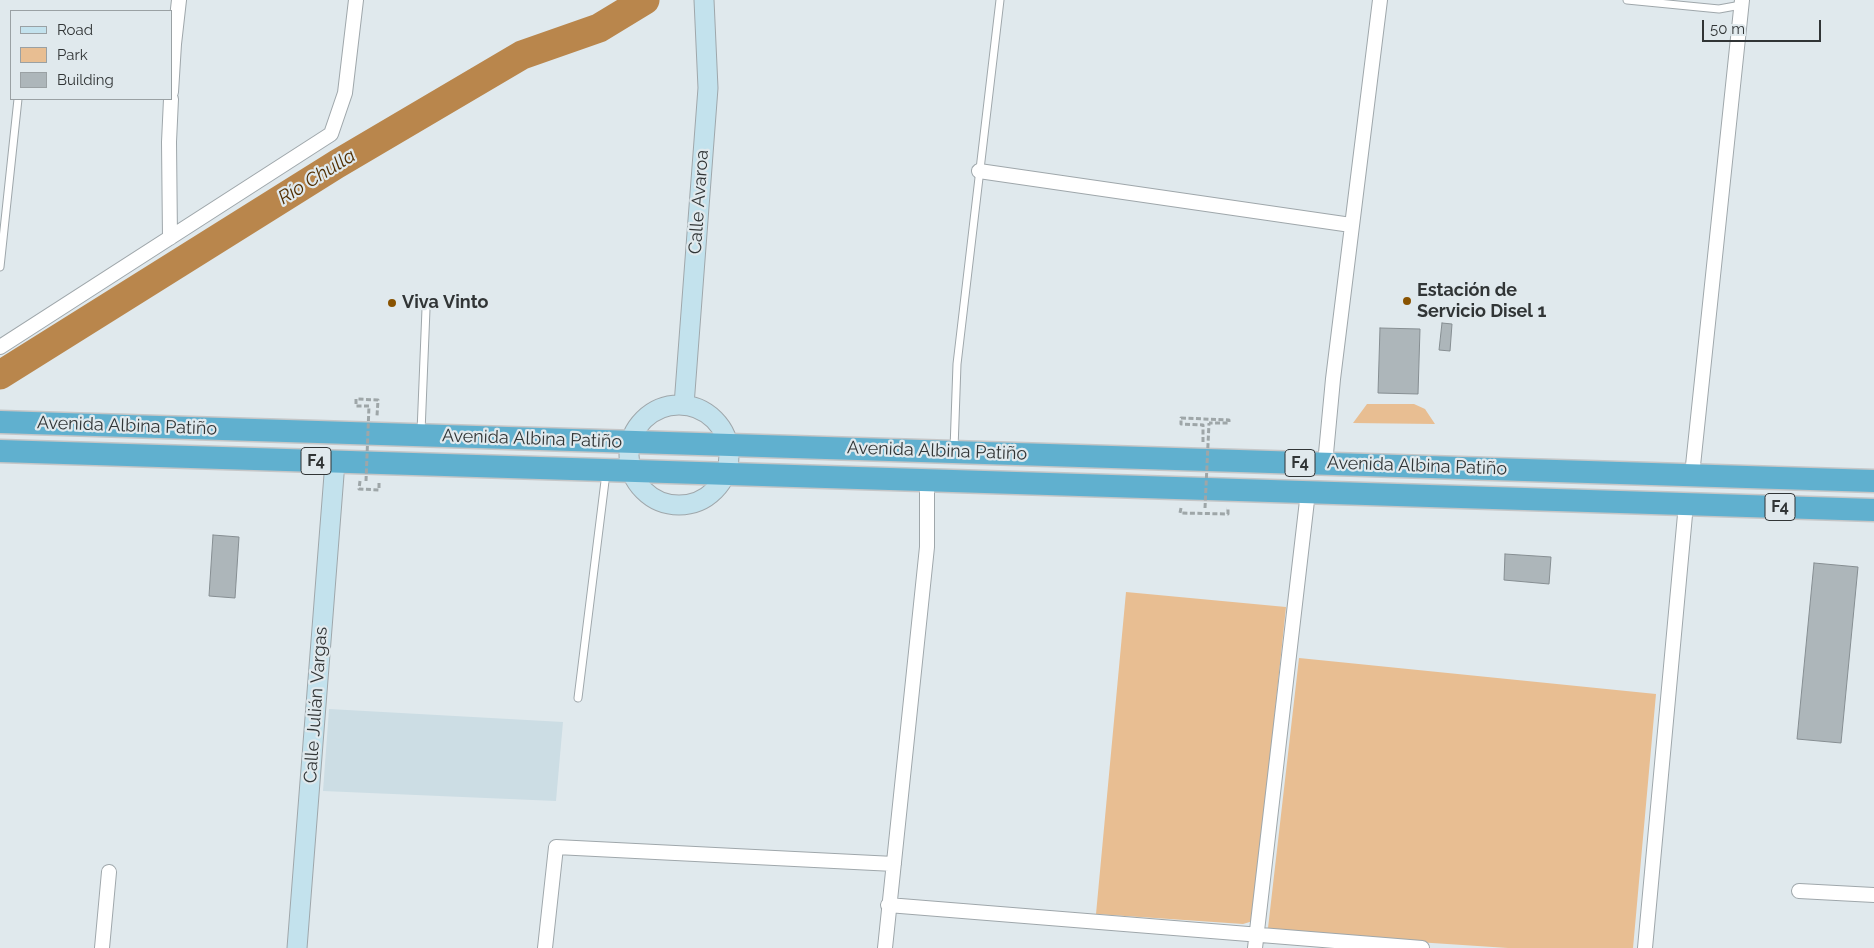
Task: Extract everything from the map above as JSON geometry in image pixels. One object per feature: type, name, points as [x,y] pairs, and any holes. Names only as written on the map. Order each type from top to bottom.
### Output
[{"type":"highway","name":"Avenida Albina Patiño","points":[[0,422],[1874,481]]},
{"type":"highway","name":"Avenida Albina Patiño","points":[[0,451],[1874,510]]},
{"type":"main road","name":"Calle Avaroa","points":[[684,404],[708,88],[704,0]]},
{"type":"main road","points":[[684,404],[699,409],[712,418],[722,430],[727,445],[728,462],[722,484],[715,492],[702,501],[686,506],[669,505],[654,499],[641,488],[631,471],[628,457],[630,442],[636,428],[644,418],[656,410],[669,405],[684,404]]},
{"type":"main road","name":"Calle Julián Vargas","points":[[297,948],[335,462]]},
{"type":"street","points":[[172,76],[179,0]]},
{"type":"street","points":[[0,347],[330,134],[346,93],[356,0]]},
{"type":"street","points":[[1325,464],[1351,225],[1380,0]]},
{"type":"street","points":[[1692,475],[1742,3]]},
{"type":"street","points":[[170,238],[169,142],[171,100]]},
{"type":"street","points":[[979,171],[1351,225]]},
{"type":"street","points":[[885,948],[926,548],[927,480]]},
{"type":"street","points":[[1256,941],[1308,492]]},
{"type":"street","points":[[1645,948],[1686,504]]},
{"type":"street","points":[[545,948],[556,848],[894,864]]},
{"type":"street","points":[[102,948],[108,872]]},
{"type":"street","points":[[1799,891],[1874,896]]},
{"type":"street","points":[[888,905],[1256,941],[1422,948]]},
{"type":"lane","points":[[954,452],[957,364],[1000,0]]},
{"type":"lane","points":[[1627,0],[1719,9],[1742,3]]},
{"type":"lane","points":[[0,267],[18,100]]},
{"type":"lane","points":[[421,435],[426,309]]},
{"type":"lane","points":[[578,698],[606,471]]},
{"type":"path","points":[[359,489],[379,490],[379,482],[366,481],[369,406],[356,406],[356,399],[378,400]]},
{"type":"path","points":[[1204,424],[1181,424],[1181,418],[1229,420],[1228,423],[1209,423],[1205,508],[1213,508]]},
{"type":"path","points":[[1199,509],[1180,508],[1180,513],[1228,514],[1228,509],[1220,509]]},
{"type":"shaded area","points":[[329,709],[563,722],[556,801],[323,791]]},
{"type":"green space","points":[[1367,404],[1414,404],[1425,409],[1435,424],[1353,423]]},
{"type":"green space","points":[[1126,592],[1286,607],[1253,921],[1243,924],[1096,914]]},
{"type":"green space","points":[[1299,658],[1656,694],[1633,948],[1508,948],[1280,933],[1268,928]]},
{"type":"building","points":[[1442,323],[1452,324],[1450,351],[1439,350]]},
{"type":"building","points":[[1380,328],[1420,329],[1418,394],[1378,393]]},
{"type":"building","points":[[213,535],[239,537],[235,598],[209,596]]},
{"type":"building","points":[[1505,554],[1551,557],[1549,584],[1504,580]]},
{"type":"building","points":[[1814,563],[1858,567],[1841,743],[1797,739]]},
{"type":"waterway","name":"Río Chulla","points":[[0,375],[337,164],[522,55],[599,28],[645,0]]},
{"type":"place","name":"Estación de Servicio Disel 1","points":[[1407,301]]},
{"type":"place","name":"Viva Vinto","points":[[392,303]]}]
